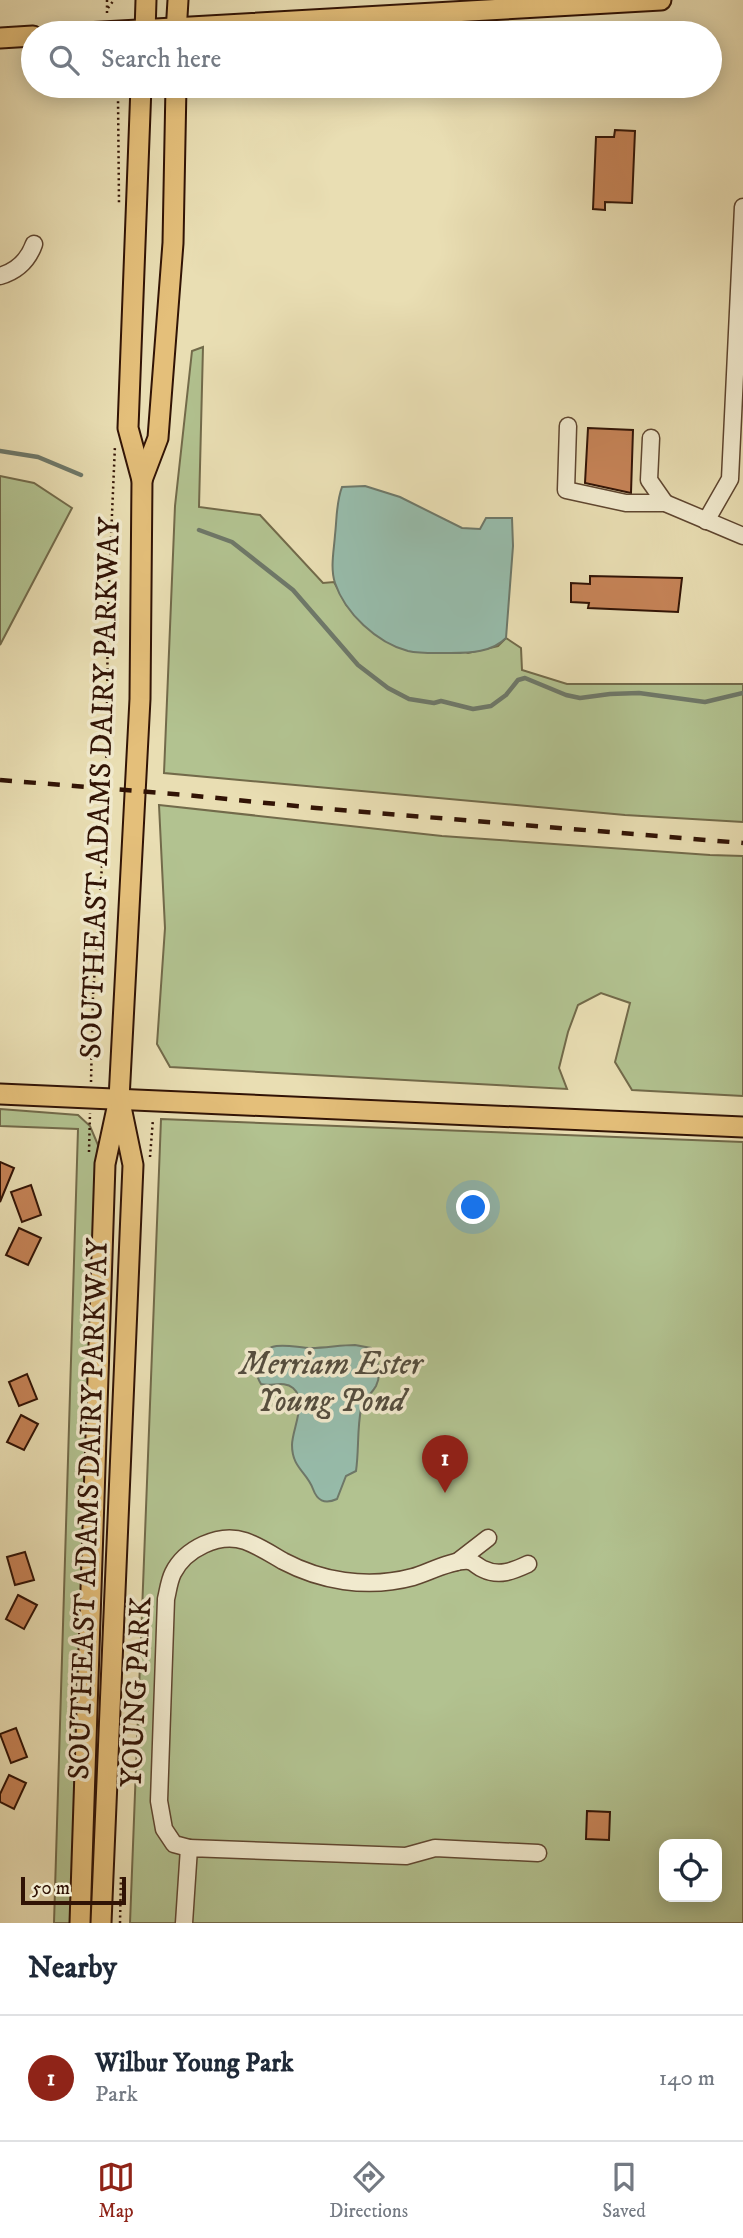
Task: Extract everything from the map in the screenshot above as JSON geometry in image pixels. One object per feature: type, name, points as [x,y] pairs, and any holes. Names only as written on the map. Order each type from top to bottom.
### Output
[{"type":"main road","points":[[145,21],[146,0]]},
{"type":"main road","points":[[177,21],[178,0]]},
{"type":"main road","points":[[332,21],[661,0]]},
{"type":"main road","points":[[0,38],[21,37]]},
{"type":"main road","name":"SOUTHEAST ADAMS DAIRY PARKWAY","points":[[80,1923],[105,1164],[119,1100],[140,699],[142,480],[128,428],[141,98]]},
{"type":"main road","name":"SOUTHEAST ADAMS DAIRY PARKWAY","points":[[142,480],[158,438],[173,243],[176,98]]},
{"type":"main road","points":[[0,1094],[743,1127]]},
{"type":"main road","name":"SOUTHEAST ADAMS DAIRY PARKWAY","points":[[101,1923],[134,1165],[119,1100]]},
{"type":"street","points":[[706,522],[730,480],[738,420],[743,207]]},
{"type":"street","points":[[0,276],[9,274],[22,265],[34,244]]},
{"type":"street","points":[[568,426],[565,490],[626,503],[665,503],[743,536]]},
{"type":"street","points":[[651,438],[649,480],[665,503]]},
{"type":"street","name":"YOUNG PARK","points":[[188,1848],[174,1844],[164,1829],[159,1801],[166,1599],[172,1574],[180,1562],[206,1543],[225,1538],[243,1540],[308,1573],[345,1581],[382,1582],[401,1579],[457,1562]]},
{"type":"street","points":[[457,1562],[488,1538]]},
{"type":"street","points":[[457,1562],[470,1561],[495,1574],[509,1573],[528,1564]]},
{"type":"street","points":[[184,1923],[188,1848],[406,1856],[435,1848],[538,1853]]},
{"type":"path","points":[[107,0],[107,11],[114,0]]},
{"type":"path","points":[[118,98],[119,207]]},
{"type":"path","points":[[91,1069],[93,995],[106,808],[108,607],[115,441]]},
{"type":"shaded area","points":[[203,347],[199,507],[260,515],[323,583],[334,582],[347,606],[468,653],[498,646],[506,638],[521,648],[522,670],[567,684],[743,684],[743,822],[625,815],[164,773],[175,506],[192,351]]},
{"type":"shaded area","points":[[0,476],[34,483],[72,508],[0,645]]},
{"type":"shaded area","points":[[159,805],[442,836],[743,856],[743,1096],[632,1090],[615,1062],[630,1003],[601,993],[578,1005],[568,1032],[559,1068],[567,1089],[170,1067],[157,1044],[165,928]]},
{"type":"shaded area","points":[[0,1109],[78,1115],[90,1126],[98,1145],[72,1923],[54,1923],[78,1129],[0,1126]]},
{"type":"shaded area","points":[[161,1119],[743,1142],[743,1923],[130,1923]]},
{"type":"water","points":[[365,486],[400,497],[462,528],[480,529],[486,518],[512,518],[513,546],[506,638],[488,649],[474,652],[413,652],[385,641],[354,616],[335,583],[333,553],[342,487]]},
{"type":"water","name":"Merriam Ester Young Pond","points":[[355,1345],[371,1348],[379,1377],[361,1409],[356,1471],[346,1476],[337,1499],[325,1501],[317,1496],[294,1459],[292,1445],[299,1408],[297,1394],[286,1384],[261,1384],[257,1374],[258,1363],[267,1350],[276,1346],[311,1348]]},
{"type":"building","points":[[615,130],[635,131],[632,203],[605,202],[605,210],[593,209],[596,137],[614,137]]},
{"type":"building","points":[[588,428],[633,430],[631,493],[585,483]]},
{"type":"building","points":[[590,576],[682,578],[678,612],[588,608],[589,603],[571,602],[571,583],[590,584]]},
{"type":"building","points":[[0,1162],[14,1168],[0,1202]]},
{"type":"building","points":[[31,1185],[41,1215],[22,1222],[11,1192]]},
{"type":"building","points":[[19,1228],[41,1238],[28,1265],[6,1255]]},
{"type":"building","points":[[27,1374],[37,1399],[19,1406],[9,1382]]},
{"type":"building","points":[[21,1415],[38,1424],[24,1450],[7,1442]]},
{"type":"building","points":[[25,1552],[34,1580],[15,1585],[7,1557]]},
{"type":"building","points":[[18,1595],[37,1605],[24,1629],[6,1619]]},
{"type":"building","points":[[16,1728],[27,1757],[11,1763],[0,1734]]},
{"type":"building","points":[[9,1775],[26,1783],[14,1809],[0,1802],[0,1794]]},
{"type":"building","points":[[587,1811],[610,1812],[609,1840],[586,1839]]},
{"type":"waterway","points":[[0,451],[38,457],[81,475]]},
{"type":"waterway","points":[[199,530],[232,542],[293,590],[358,665],[388,688],[409,699],[434,703],[441,701],[473,709],[491,706],[506,695],[518,680],[525,678],[580,698],[639,693],[705,702],[743,693]]},
{"type":"railway","points":[[0,780],[743,843]]},
{"type":"place","name":"Wilbur Young Park","points":[[445,1493]]}]
